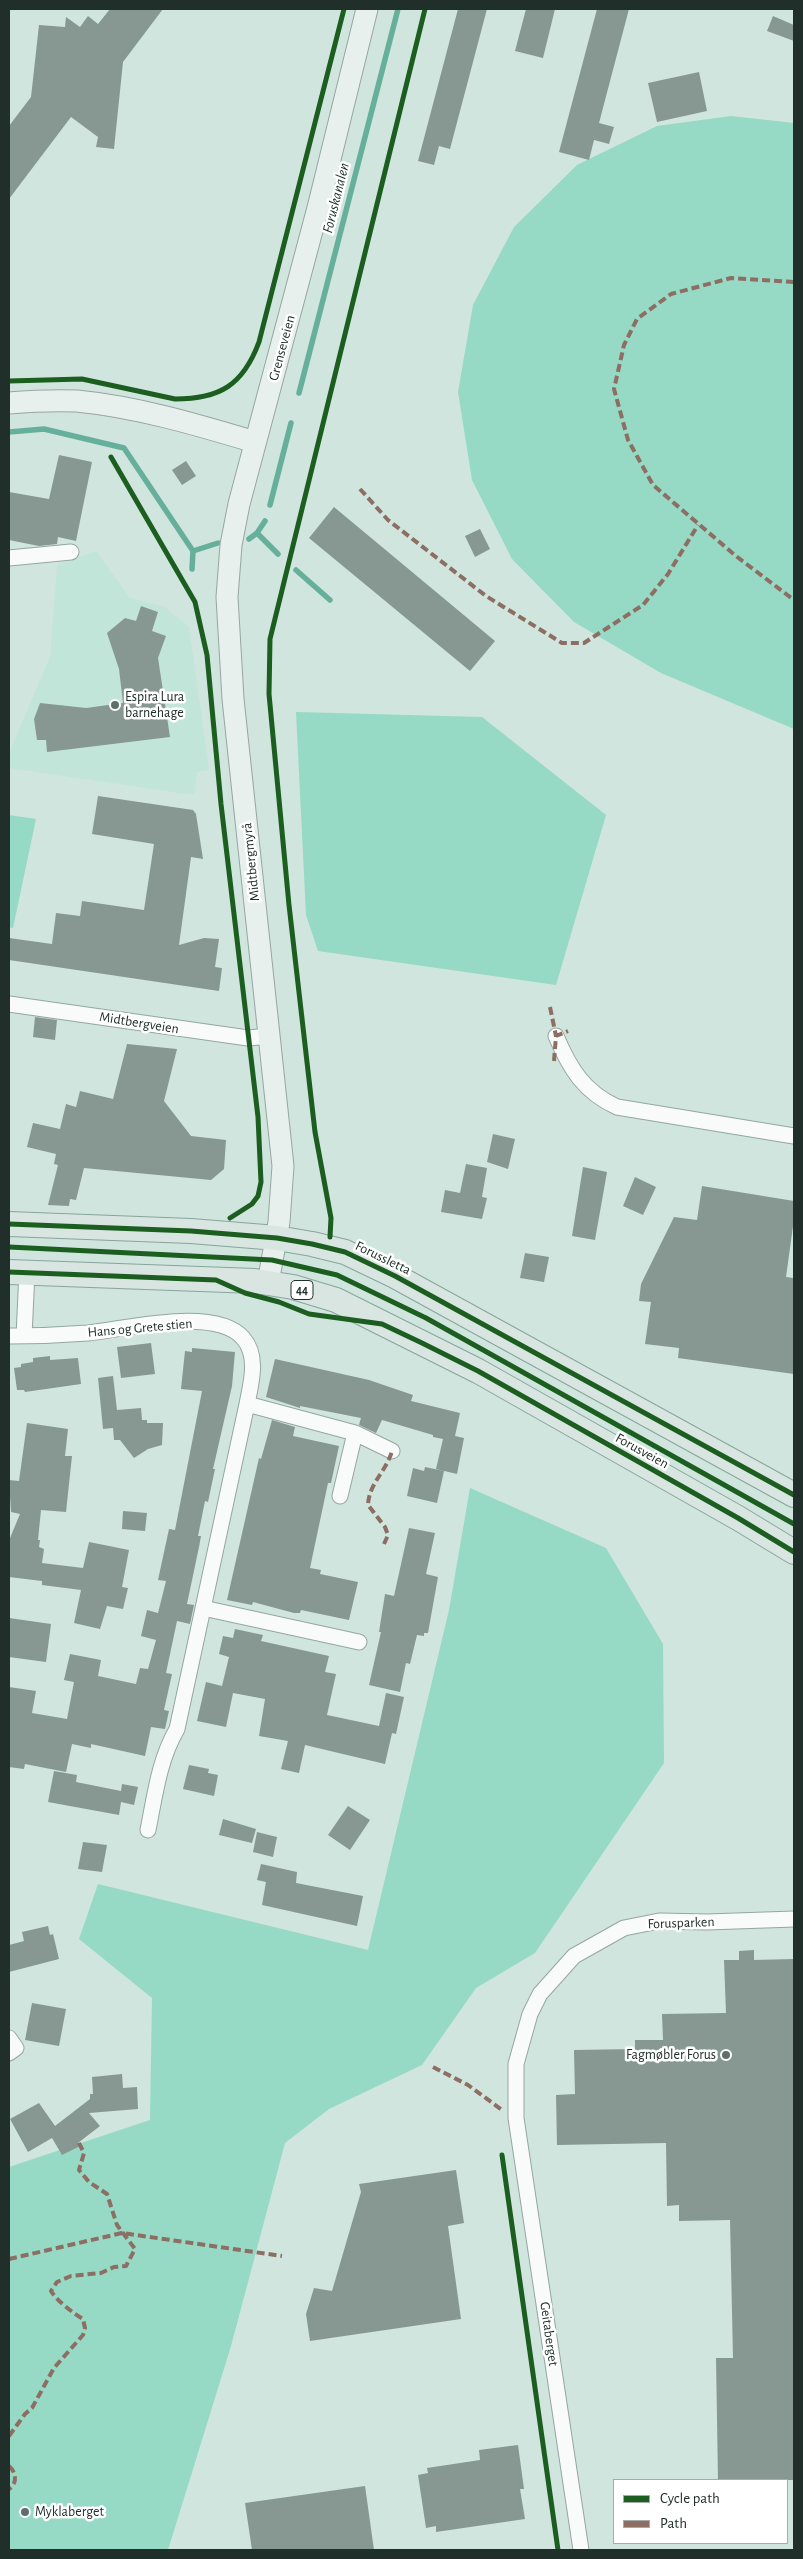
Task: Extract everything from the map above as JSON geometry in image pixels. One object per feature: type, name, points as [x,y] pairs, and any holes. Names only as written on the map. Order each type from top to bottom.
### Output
[{"type":"main road","name":"Forussletta","points":[[9,1224],[191,1231],[277,1238],[328,1247],[368,1262],[794,1495]]},
{"type":"main road","name":"44","points":[[18,1272],[268,1283]]},
{"type":"main road","name":"Forusveien","points":[[268,1283],[293,1287],[336,1300],[478,1371],[738,1518],[794,1552]]},
{"type":"street","name":"Grenseveien","points":[[255,442],[308,245],[367,9]]},
{"type":"street","points":[[9,403],[46,401],[101,404],[173,419],[255,442]]},
{"type":"street","name":"Midtbergmyrå","points":[[255,442],[231,545],[227,597],[233,699],[283,1166],[282,1198],[277,1238],[268,1283]]},
{"type":"street","points":[[9,558],[71,552]]},
{"type":"street","name":"Midtbergveien","points":[[9,1004],[238,1037],[270,1036]]},
{"type":"street","points":[[556,1036],[569,1066],[579,1080],[596,1096],[618,1107],[794,1136]]},
{"type":"street","name":"Hans og Grete stien","points":[[18,1272],[16,1336],[90,1333],[173,1323],[219,1324],[243,1337],[250,1351],[253,1371],[248,1404],[177,1729],[170,1741],[159,1772],[148,1830]]},
{"type":"street","points":[[248,1404],[355,1433],[392,1451]]},
{"type":"street","points":[[340,1496],[355,1433]]},
{"type":"street","points":[[203,1608],[359,1642]]},
{"type":"street","name":"Forusparken","points":[[516,2118],[516,2064],[530,2014],[540,1994],[574,1956],[624,1928],[658,1920],[707,1922],[794,1919]]},
{"type":"street","points":[[9,2038],[16,2048],[9,2053]]},
{"type":"street","name":"Geitaberget","points":[[516,2118],[581,2550]]},
{"type":"shaded area","name":"Espira Lura barnehage","points":[[96,551],[130,598],[165,607],[189,627],[209,770],[197,772],[194,795],[9,768],[9,753],[50,657],[57,565]]},
{"type":"green space","points":[[731,116],[794,123],[794,729],[661,673],[574,622],[512,559],[472,480],[458,392],[473,305],[514,227],[577,165],[657,126]]},
{"type":"green space","points":[[296,712],[482,717],[606,815],[556,985],[318,951],[306,915]]},
{"type":"green space","points":[[9,815],[36,819],[13,928],[9,927]]},
{"type":"green space","points":[[470,1488],[606,1548],[663,1644],[664,1763],[535,1953],[476,1988],[422,2065],[329,2109],[285,2143],[231,2346],[168,2550],[9,2550],[9,2167],[150,2120],[152,1998],[79,1939],[98,1884],[368,1950],[449,1610]]},
{"type":"building","points":[[110,9],[163,9],[123,62],[114,149],[96,147],[98,137],[71,117],[9,199],[9,126],[31,97],[39,25],[65,27],[66,17],[80,27],[88,16],[98,24]]},
{"type":"building","points":[[458,9],[487,9],[450,149],[439,146],[434,165],[418,161]]},
{"type":"building","points":[[526,9],[555,9],[543,58],[515,51]]},
{"type":"building","points":[[597,9],[629,9],[599,123],[614,127],[609,144],[594,140],[589,160],[559,152]]},
{"type":"building","points":[[773,16],[794,25],[794,41],[767,31]]},
{"type":"building","points":[[699,72],[707,111],[657,122],[648,83]]},
{"type":"building","points":[[59,455],[92,462],[76,541],[58,537],[57,544],[39,546],[9,540],[9,492],[49,499]]},
{"type":"building","points":[[186,461],[196,476],[182,485],[172,470]]},
{"type":"building","points":[[334,507],[495,641],[470,671],[309,538]]},
{"type":"building","points":[[480,529],[490,549],[475,557],[465,536]]},
{"type":"building","points":[[141,606],[158,612],[152,631],[166,636],[158,658],[170,737],[47,752],[46,740],[37,740],[34,719],[40,703],[86,708],[123,703],[119,669],[107,633],[125,618],[136,621]]},
{"type":"building","points":[[98,796],[193,810],[196,814],[203,859],[191,857],[179,945],[204,938],[219,939],[215,967],[222,968],[219,991],[9,960],[9,938],[52,944],[56,913],[80,916],[82,901],[144,910],[154,844],[92,834]]},
{"type":"building","points":[[35,1017],[57,1020],[55,1040],[33,1037]]},
{"type":"building","points":[[127,1044],[177,1049],[164,1101],[191,1136],[226,1140],[224,1169],[211,1180],[84,1168],[76,1200],[70,1199],[69,1206],[48,1205],[58,1165],[54,1164],[56,1154],[27,1147],[33,1123],[60,1129],[66,1104],[76,1107],[80,1091],[113,1099]]},
{"type":"building","points":[[493,1134],[515,1139],[508,1169],[487,1162]]},
{"type":"building","points":[[466,1164],[487,1168],[482,1197],[487,1198],[482,1219],[441,1212],[445,1190],[460,1193]]},
{"type":"building","points":[[583,1167],[607,1172],[595,1240],[572,1236]]},
{"type":"building","points":[[635,1177],[656,1187],[643,1215],[623,1206]]},
{"type":"building","points":[[702,1186],[794,1201],[794,1219],[786,1277],[794,1278],[794,1374],[678,1358],[679,1348],[645,1344],[651,1302],[639,1301],[641,1284],[674,1217],[697,1220]]},
{"type":"building","points":[[525,1253],[549,1257],[544,1282],[520,1278]]},
{"type":"building","points":[[151,1343],[155,1374],[121,1378],[117,1347]]},
{"type":"building","points":[[192,1348],[235,1352],[232,1386],[213,1469],[215,1469],[208,1502],[205,1501],[198,1536],[201,1536],[187,1604],[194,1605],[190,1624],[177,1621],[166,1673],[172,1674],[164,1710],[169,1711],[165,1729],[151,1727],[145,1756],[91,1744],[91,1748],[72,1744],[66,1772],[25,1764],[24,1769],[9,1767],[9,1687],[36,1691],[32,1713],[67,1719],[74,1682],[64,1680],[70,1654],[101,1660],[98,1676],[136,1684],[140,1668],[148,1669],[156,1640],[141,1636],[147,1610],[158,1613],[166,1581],[158,1580],[169,1529],[175,1530],[202,1391],[181,1389],[185,1351],[192,1352]]},
{"type":"building","points":[[50,1356],[50,1360],[78,1358],[81,1384],[25,1392],[24,1390],[17,1390],[14,1368],[21,1367],[21,1364],[33,1362],[33,1358]]},
{"type":"building","points":[[275,1359],[369,1380],[413,1395],[411,1401],[460,1413],[455,1436],[464,1438],[457,1474],[436,1469],[443,1439],[382,1420],[376,1433],[359,1425],[361,1418],[300,1406],[300,1408],[266,1397]]},
{"type":"building","points":[[113,1376],[117,1410],[141,1408],[142,1420],[147,1420],[147,1423],[163,1423],[162,1445],[148,1449],[134,1458],[120,1440],[114,1440],[113,1428],[103,1429],[98,1378]]},
{"type":"building","points":[[272,1420],[295,1427],[293,1436],[339,1446],[331,1483],[328,1483],[310,1568],[321,1570],[320,1574],[358,1582],[349,1620],[301,1610],[300,1613],[294,1613],[253,1602],[252,1605],[227,1600],[259,1458],[261,1459]]},
{"type":"building","points":[[27,1423],[68,1429],[65,1456],[72,1456],[66,1512],[41,1510],[38,1540],[40,1540],[39,1547],[44,1549],[42,1563],[83,1568],[89,1542],[129,1550],[122,1587],[128,1588],[123,1609],[107,1606],[100,1629],[74,1623],[81,1590],[42,1585],[42,1581],[9,1577],[10,1538],[20,1514],[11,1512],[9,1480],[19,1481]]},
{"type":"building","points":[[425,1467],[444,1471],[437,1503],[407,1496],[413,1468],[424,1471]]},
{"type":"building","points":[[123,1511],[147,1513],[145,1531],[122,1529]]},
{"type":"building","points":[[409,1528],[435,1533],[426,1574],[438,1577],[428,1633],[424,1633],[424,1636],[417,1635],[410,1664],[406,1663],[400,1692],[369,1685],[381,1632],[379,1632],[385,1594],[394,1596]]},
{"type":"building","points":[[9,1618],[51,1624],[46,1662],[9,1657]]},
{"type":"building","points":[[235,1629],[263,1635],[261,1641],[329,1656],[325,1672],[336,1674],[327,1715],[379,1726],[386,1693],[404,1697],[396,1734],[392,1733],[385,1764],[305,1745],[299,1773],[281,1769],[288,1741],[259,1736],[265,1699],[233,1693],[226,1727],[197,1721],[206,1682],[222,1686],[229,1657],[219,1654],[223,1636],[233,1638]]},
{"type":"building","points":[[189,1765],[209,1769],[208,1773],[218,1775],[214,1796],[183,1789]]},
{"type":"building","points":[[54,1771],[77,1775],[76,1782],[121,1791],[122,1784],[138,1787],[134,1805],[121,1802],[119,1815],[48,1802]]},
{"type":"building","points":[[348,1806],[370,1820],[350,1850],[328,1835]]},
{"type":"building","points":[[223,1819],[256,1829],[252,1843],[219,1835]]},
{"type":"building","points":[[257,1832],[277,1837],[273,1857],[253,1852]]},
{"type":"building","points":[[83,1842],[107,1845],[102,1872],[78,1869]]},
{"type":"building","points":[[261,1864],[297,1872],[296,1883],[363,1896],[357,1926],[262,1905],[266,1882],[257,1880]]},
{"type":"building","points":[[48,1926],[50,1935],[53,1934],[59,1959],[9,1972],[9,1945],[24,1941],[22,1932]]},
{"type":"building","points":[[754,1950],[754,1960],[794,1959],[794,2480],[718,2479],[716,2358],[733,2358],[730,2220],[679,2221],[679,2205],[667,2206],[666,2143],[557,2145],[556,2095],[575,2094],[574,2050],[635,2049],[635,2040],[663,2040],[662,2014],[726,2013],[724,1960],[739,1960],[739,1951]]},
{"type":"building","points":[[32,2003],[66,2009],[59,2046],[25,2040]]},
{"type":"building","points":[[122,2074],[123,2088],[137,2087],[138,2109],[89,2113],[100,2126],[78,2143],[80,2146],[62,2155],[52,2138],[28,2152],[10,2119],[39,2103],[55,2126],[90,2099],[90,2094],[93,2094],[92,2077]]},
{"type":"building","points":[[456,2170],[464,2223],[448,2226],[461,2319],[310,2341],[306,2314],[314,2288],[332,2291],[361,2192],[359,2184]]},
{"type":"building","points":[[518,2445],[524,2489],[520,2489],[525,2519],[436,2532],[436,2526],[426,2528],[418,2475],[428,2473],[427,2468],[480,2460],[479,2450]]},
{"type":"building","points":[[365,2486],[374,2550],[252,2550],[245,2503]]},
{"type":"waterway","name":"Foruskanalen","points":[[299,393],[398,9]]},
{"type":"waterway","name":"Foruskanalen","points":[[270,505],[291,423]]},
{"type":"waterway","name":"Foruskanalen","points":[[9,432],[44,429],[124,448],[193,551]]},
{"type":"waterway","name":"Foruskanalen","points":[[249,539],[257,533],[265,521]]},
{"type":"waterway","points":[[257,533],[278,554]]},
{"type":"waterway","name":"Foruskanalen","points":[[192,569],[193,551],[218,543]]},
{"type":"waterway","points":[[296,570],[330,600]]},
{"type":"marked path","points":[[794,282],[731,278],[671,294],[637,319],[624,345],[614,389],[628,440],[653,485],[736,556],[794,600]]},
{"type":"marked path","points":[[360,489],[388,520],[486,596],[562,643],[584,643],[643,605],[668,574],[698,525]]},
{"type":"marked path","points":[[550,1007],[556,1036]]},
{"type":"marked path","points":[[554,1061],[556,1036],[568,1031]]},
{"type":"marked path","points":[[384,1544],[388,1535],[385,1527],[368,1505],[371,1490],[392,1451]]},
{"type":"marked path","points":[[433,2067],[468,2085],[502,2110]]},
{"type":"marked path","points":[[9,2436],[25,2414],[32,2408],[54,2368],[83,2335],[85,2328],[83,2319],[61,2303],[51,2291],[57,2282],[71,2276],[101,2273],[114,2267],[126,2266],[135,2249],[117,2225],[107,2194],[89,2182],[79,2170],[84,2153],[78,2141]]},
{"type":"marked path","points":[[9,2259],[122,2233],[282,2256]]},
{"type":"marked path","points":[[9,2466],[15,2478],[14,2484],[9,2489]]},
{"type":"cycle path","points":[[9,381],[82,379],[175,399],[205,396],[228,387],[237,379],[253,357],[259,342],[344,9]]},
{"type":"cycle path","points":[[330,1237],[331,1218],[315,1132],[289,905],[269,694],[270,639],[425,9]]},
{"type":"cycle path","points":[[111,457],[195,602],[207,655],[221,804],[258,1117],[261,1182],[258,1196],[252,1204],[230,1218]]},
{"type":"cycle path","points":[[9,1224],[191,1231],[277,1238],[345,1252],[395,1276],[794,1495]]},
{"type":"cycle path","points":[[9,1247],[272,1260],[337,1275],[426,1318],[794,1524]]},
{"type":"cycle path","points":[[9,1272],[216,1280],[245,1293],[279,1302],[309,1314],[382,1324],[478,1371],[738,1518],[794,1552]]},
{"type":"cycle path","points":[[502,2155],[558,2550]]},
{"type":"place","name":"Espira Lura barnehage","points":[[115,705]]},
{"type":"place","name":"Fagmøbler Forus","points":[[726,2055]]},
{"type":"place","name":"Myklaberget","points":[[25,2512]]}]
